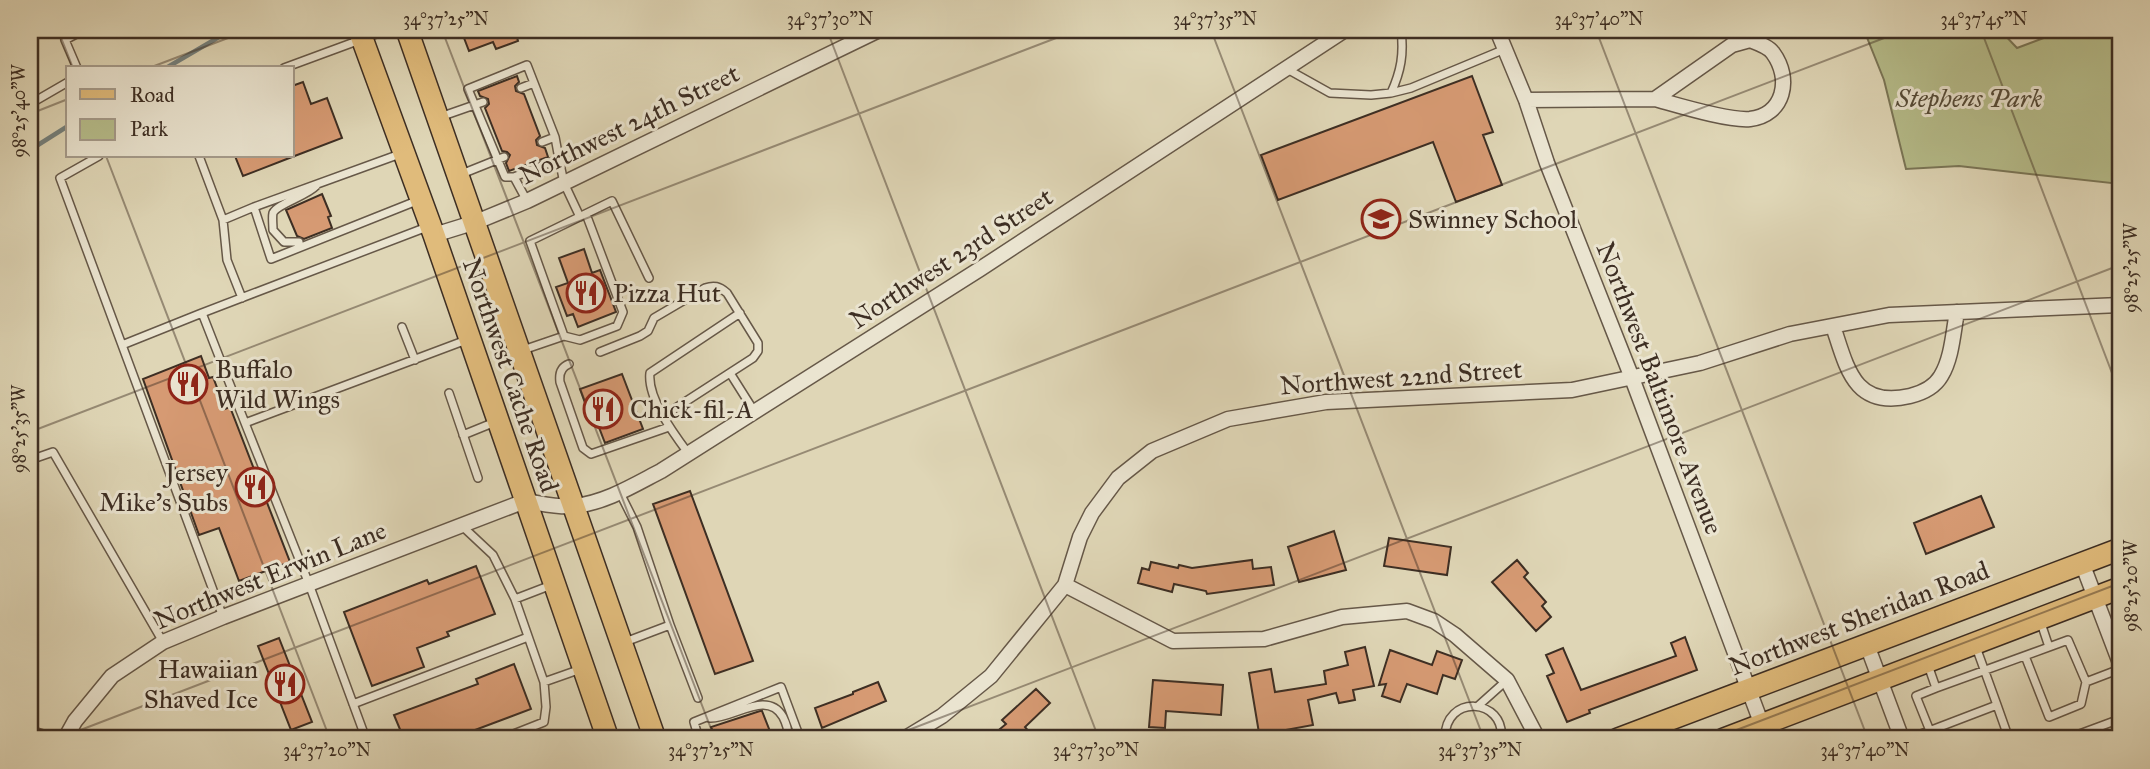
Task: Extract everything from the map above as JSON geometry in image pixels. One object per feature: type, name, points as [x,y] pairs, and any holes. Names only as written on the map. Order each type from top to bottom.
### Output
[{"type":"main road","name":"Northwest Cache Road","points":[[407,30],[655,739]]},
{"type":"main road","name":"Northwest Cache Road","points":[[361,34],[432,230],[606,735]]},
{"type":"main road","name":"Northwest Sheridan Road","points":[[1618,739],[2120,549]]},
{"type":"main road","points":[[1724,739],[2120,588]]},
{"type":"street","name":"Northwest 24th Street","points":[[432,230],[476,222],[527,201],[879,30]]},
{"type":"street","name":"Northwest 23rd Street","points":[[525,501],[572,506],[595,502],[620,493],[689,454],[980,269],[1345,30]]},
{"type":"street","name":"Northwest Baltimore Avenue","points":[[1497,30],[1526,100],[1547,163],[1632,378],[1762,725]]},
{"type":"street","points":[[1526,100],[1655,99],[1746,119],[1765,116],[1776,105],[1783,88],[1782,68],[1772,50],[1750,40],[1732,45],[1655,99]]},
{"type":"street","name":"Northwest 22nd Street","points":[[904,739],[942,716],[991,676],[1065,585],[1080,537],[1092,513],[1118,478],[1152,451],[1228,419],[1326,402],[1572,390],[1700,363],[1790,334],[1889,315],[2120,305]]},
{"type":"street","points":[[1833,326],[1850,374],[1865,393],[1877,398],[1896,399],[1918,394],[1932,387],[1941,376],[1948,358],[1957,312]]},
{"type":"street","name":"Northwest Erwin Lane","points":[[63,739],[75,720],[112,676],[163,642],[525,501]]},
{"type":"street","points":[[2082,563],[2120,663]]},
{"type":"street","points":[[1065,585],[1172,641],[1264,639],[1342,617],[1407,611],[1434,621],[1455,635],[1507,680],[1538,739]]},
{"type":"street","points":[[1867,645],[1902,739]]},
{"type":"lane","points":[[61,30],[76,66]]},
{"type":"lane","points":[[65,40],[84,30]]},
{"type":"lane","points":[[289,66],[361,34],[387,30]]},
{"type":"lane","points":[[1391,93],[1402,62],[1401,30]]},
{"type":"lane","points":[[1287,69],[1330,93],[1371,95],[1411,88],[1505,49]]},
{"type":"lane","points":[[520,352],[564,335],[580,340],[617,326],[623,312],[583,215],[564,183],[555,137],[527,65],[468,89],[479,104],[505,177],[514,177],[559,159]]},
{"type":"lane","points":[[30,104],[66,83]]},
{"type":"lane","points":[[522,88],[534,83]]},
{"type":"lane","points":[[439,118],[479,104]]},
{"type":"lane","points":[[542,142],[555,137]]},
{"type":"lane","points":[[223,220],[404,153]]},
{"type":"lane","points":[[95,158],[60,178],[223,617]]},
{"type":"lane","points":[[199,158],[223,220],[227,260],[242,298]]},
{"type":"lane","points":[[459,175],[500,159]]},
{"type":"lane","points":[[514,177],[527,201]]},
{"type":"lane","points":[[299,242],[284,242],[273,230],[273,214],[278,207],[309,194],[320,184]]},
{"type":"lane","points":[[254,207],[271,259],[421,199]]},
{"type":"lane","points":[[564,335],[530,241],[612,201],[649,278]]},
{"type":"lane","points":[[332,229],[341,231]]},
{"type":"lane","points":[[122,345],[242,298],[432,230]]},
{"type":"lane","points":[[600,352],[640,336],[648,331],[654,318],[713,285],[721,287],[758,343],[758,351],[753,358],[662,414]]},
{"type":"lane","points":[[202,313],[309,584],[366,739]]},
{"type":"lane","points":[[689,454],[662,414],[649,380],[650,373],[740,313]]},
{"type":"lane","points":[[402,327],[415,360]]},
{"type":"lane","points":[[245,423],[470,339]]},
{"type":"lane","points":[[569,364],[565,365],[559,374],[560,382],[583,448],[591,454],[669,427]]},
{"type":"lane","points":[[730,373],[755,412]]},
{"type":"lane","points":[[449,393],[478,478]]},
{"type":"lane","points":[[463,435],[498,421]]},
{"type":"lane","points":[[30,460],[53,452],[163,642]]},
{"type":"lane","points":[[620,493],[637,527],[698,698]]},
{"type":"lane","points":[[461,526],[493,555],[514,599],[544,682],[547,707],[544,722],[501,739]]},
{"type":"lane","points":[[514,599],[554,584]]},
{"type":"lane","points":[[2039,619],[2049,647]]},
{"type":"lane","points":[[621,643],[670,625]]},
{"type":"lane","points":[[353,704],[528,637]]},
{"type":"lane","points":[[1930,731],[1916,696],[2068,640],[2086,682],[2081,704],[2049,717],[2025,656]]},
{"type":"lane","points":[[1975,643],[2010,739]]},
{"type":"lane","points":[[1927,663],[1936,688]]},
{"type":"lane","points":[[544,682],[583,668]]},
{"type":"lane","points":[[2086,682],[2120,669]]},
{"type":"lane","points":[[1478,706],[1507,680]]},
{"type":"lane","points":[[681,739],[698,736],[694,722],[781,687],[799,739]]},
{"type":"lane","points":[[1908,739],[1997,705]]},
{"type":"lane","points":[[704,718],[720,719],[751,706],[773,706],[782,715],[789,731],[788,739]]},
{"type":"lane","points":[[1445,739],[1445,730],[1453,714],[1460,709],[1478,706],[1495,716],[1500,724],[1501,739]]},
{"type":"lane","points":[[2066,739],[2120,719]]},
{"type":"lane","points":[[30,730],[63,739]]},
{"type":"lane","points":[[584,739],[606,735]]},
{"type":"green space","name":"Stephens Park","points":[[1864,30],[2000,30],[2017,48],[2065,30],[2120,30],[2120,184],[1959,166],[1906,169],[1884,80]]},
{"type":"building","points":[[461,30],[522,31],[516,34],[518,41],[496,49],[493,42],[469,51]]},
{"type":"building","points":[[517,76],[519,82],[515,86],[516,91],[524,94],[540,136],[536,140],[537,145],[545,148],[548,157],[509,171],[506,163],[510,155],[502,151],[485,108],[489,104],[488,99],[480,96],[478,91]]},
{"type":"building","points":[[1472,76],[1493,132],[1483,135],[1502,185],[1456,202],[1433,142],[1278,200],[1261,155]]},
{"type":"building","points":[[303,82],[311,104],[327,98],[342,138],[294,156],[294,85]]},
{"type":"building","points":[[236,158],[289,158],[243,176]]},
{"type":"building","points":[[322,194],[331,216],[328,217],[332,228],[304,239],[297,236],[286,210]]},
{"type":"building","points":[[584,249],[592,273],[600,270],[616,312],[578,327],[573,314],[567,316],[556,287],[568,283],[559,258]]},
{"type":"building","points":[[201,356],[209,378],[213,377],[225,409],[230,407],[290,562],[239,581],[219,528],[199,535],[143,379]]},
{"type":"building","points":[[622,374],[643,429],[605,443],[595,417],[591,419],[580,389]]},
{"type":"building","points":[[690,491],[753,661],[715,674],[653,504]]},
{"type":"building","points":[[1981,496],[1994,527],[1926,554],[1914,523]]},
{"type":"building","points":[[1334,531],[1346,570],[1299,582],[1288,547]]},
{"type":"building","points":[[1389,538],[1451,547],[1447,575],[1384,566]]},
{"type":"building","points":[[1252,560],[1253,569],[1271,567],[1274,585],[1207,594],[1206,591],[1174,584],[1172,592],[1138,583],[1142,568],[1149,570],[1151,562],[1192,568]]},
{"type":"building","points":[[1517,560],[1528,573],[1524,577],[1546,602],[1542,606],[1551,617],[1536,631],[1492,582]]},
{"type":"building","points":[[476,566],[495,614],[447,632],[449,636],[417,648],[424,667],[372,686],[344,612],[427,580],[429,584]]},
{"type":"building","points":[[1685,637],[1697,670],[1589,710],[1590,713],[1567,722],[1547,676],[1554,673],[1546,655],[1563,648],[1581,690],[1676,656],[1671,643]]},
{"type":"building","name":"Hawaiian Shaved Ice","points":[[279,638],[312,722],[291,730],[258,646]]},
{"type":"building","points":[[1365,647],[1374,686],[1353,690],[1355,700],[1339,703],[1336,693],[1308,700],[1313,725],[1280,731],[1281,739],[1260,739],[1249,673],[1271,669],[1275,692],[1326,684],[1324,671],[1348,665],[1345,652]]},
{"type":"building","points":[[1390,650],[1432,665],[1437,651],[1462,660],[1455,679],[1443,675],[1437,694],[1407,684],[1400,702],[1382,696],[1386,684],[1379,685]]},
{"type":"building","points":[[514,664],[531,709],[451,739],[404,739],[394,715],[478,684],[476,679]]},
{"type":"building","points":[[1153,680],[1223,685],[1221,715],[1166,711],[1165,728],[1149,727]]},
{"type":"building","points":[[878,682],[886,701],[822,728],[815,708]]},
{"type":"building","points":[[1036,689],[1050,703],[1025,727],[1030,733],[1022,739],[988,739],[1006,724],[1002,720]]},
{"type":"building","points":[[760,711],[773,739],[716,739],[711,727]]},
{"type":"waterway","points":[[169,66],[231,30]]},
{"type":"waterway","points":[[30,150],[66,127]]},
{"type":"place","name":"Swinney School","points":[[1381,219]]},
{"type":"place","name":"Pizza Hut","points":[[586,293]]},
{"type":"place","name":"Buffalo Wild Wings","points":[[188,384]]},
{"type":"place","name":"Chick-fil-A","points":[[603,409]]},
{"type":"place","name":"Jersey Mike's Subs","points":[[255,487]]},
{"type":"place","name":"Hawaiian Shaved Ice","points":[[285,684]]}]
